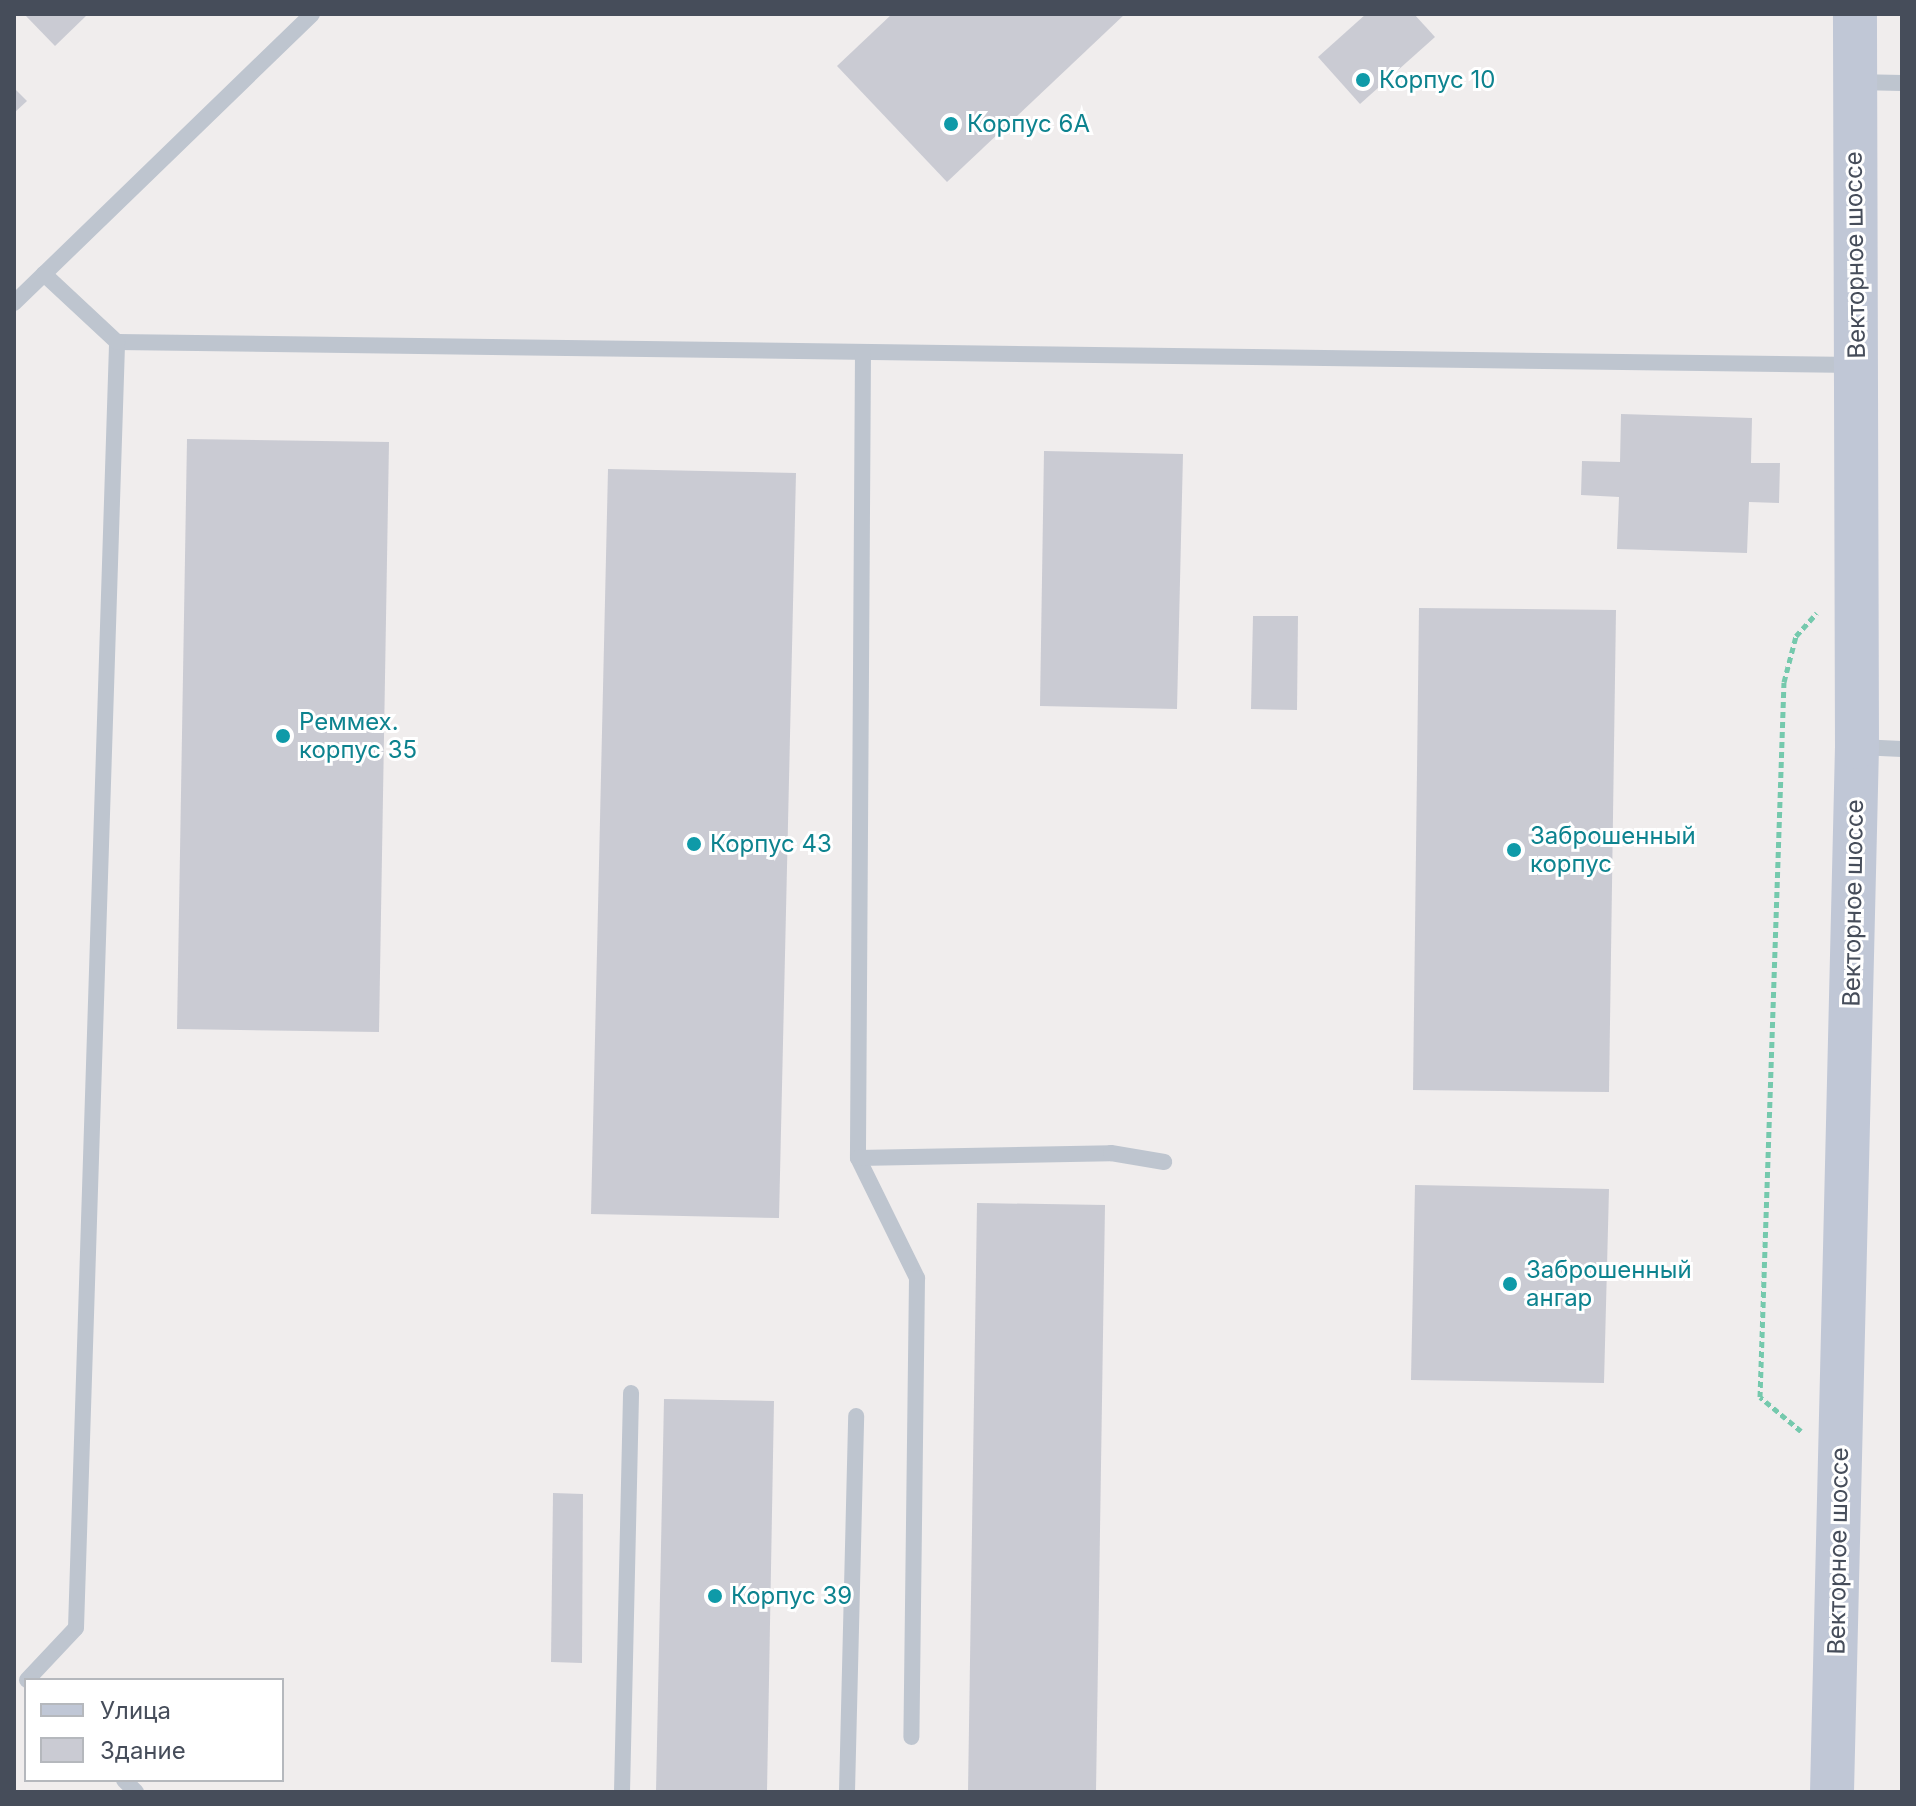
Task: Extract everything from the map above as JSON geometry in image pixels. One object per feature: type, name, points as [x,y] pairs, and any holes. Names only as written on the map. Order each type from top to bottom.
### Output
[{"type":"main road","name":"Векторное шоссе","points":[[1832,1792],[1857,747],[1855,14]]},
{"type":"lane","points":[[14,303],[312,14]]},
{"type":"lane","points":[[1854,82],[1902,83]]},
{"type":"lane","points":[[44,274],[117,342],[1857,365]]},
{"type":"lane","points":[[28,1678],[76,1628],[117,342]]},
{"type":"lane","points":[[863,352],[858,1158],[917,1278],[911,1737]]},
{"type":"lane","points":[[1857,747],[1902,749]]},
{"type":"lane","points":[[858,1158],[1111,1153],[1164,1162]]},
{"type":"lane","points":[[622,1792],[631,1393]]},
{"type":"lane","points":[[847,1792],[856,1416]]},
{"type":"path","points":[[1808,1437],[1760,1397],[1784,682],[1796,636],[1826,603]]},
{"type":"building","points":[[24,14],[88,14],[55,46]]},
{"type":"building","name":"Корпус 6А","points":[[892,14],[1125,14],[947,182],[837,66]]},
{"type":"building","name":"Корпус 10","points":[[1366,14],[1414,14],[1435,37],[1360,104],[1318,57]]},
{"type":"building","points":[[14,88],[27,101],[14,113]]},
{"type":"building","points":[[1621,414],[1752,418],[1751,463],[1780,463],[1779,503],[1749,502],[1747,553],[1617,549],[1619,497],[1581,495],[1582,461],[1620,462]]},
{"type":"building","name":"Реммех. корпус 35","points":[[187,439],[389,442],[379,1032],[177,1029]]},
{"type":"building","points":[[1044,451],[1183,454],[1177,709],[1040,706]]},
{"type":"building","name":"Корпус 43","points":[[608,469],[796,473],[779,1218],[591,1214]]},
{"type":"building","name":"Заброшенный корпус","points":[[1419,608],[1616,610],[1609,1092],[1413,1090]]},
{"type":"building","points":[[1253,616],[1298,616],[1297,710],[1251,709]]},
{"type":"building","name":"Заброшенный ангар","points":[[1415,1185],[1609,1189],[1604,1383],[1411,1380]]},
{"type":"building","points":[[977,1203],[1105,1205],[1096,1792],[968,1792]]},
{"type":"building","name":"Корпус 39","points":[[664,1399],[774,1401],[767,1792],[656,1792]]},
{"type":"building","points":[[553,1493],[583,1494],[582,1663],[551,1662]]},
{"type":"place","name":"Корпус 10","points":[[1363,80]]},
{"type":"place","name":"Корпус 6А","points":[[951,124]]},
{"type":"place","name":"Реммех. корпус 35","points":[[283,736]]},
{"type":"place","name":"Корпус 43","points":[[694,844]]},
{"type":"place","name":"Заброшенный корпус","points":[[1514,850]]},
{"type":"place","name":"Заброшенный ангар","points":[[1510,1284]]},
{"type":"place","name":"Корпус 39","points":[[715,1596]]}]
